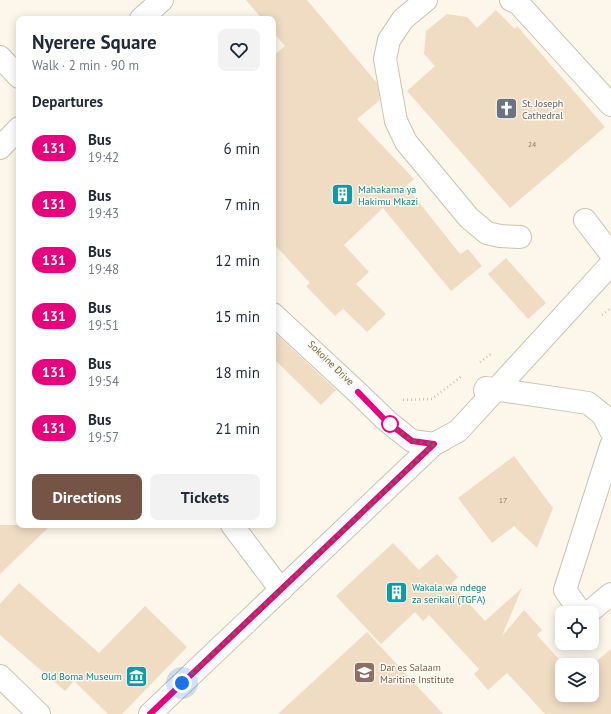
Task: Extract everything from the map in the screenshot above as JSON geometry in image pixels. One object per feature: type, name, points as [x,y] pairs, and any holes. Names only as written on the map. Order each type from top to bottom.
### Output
[{"type":"street","points":[[143,16],[162,0]]},
{"type":"street","points":[[426,0],[403,19],[389,40],[385,59],[396,121],[406,142],[468,218],[487,232],[500,236],[520,237]]},
{"type":"street","points":[[510,0],[518,3],[611,105]]},
{"type":"street","points":[[0,57],[16,74]]},
{"type":"street","points":[[0,148],[16,131]]},
{"type":"street","points":[[585,220],[611,254]]},
{"type":"street","points":[[458,431],[611,264]]},
{"type":"street","points":[[458,431],[486,388],[611,272]]},
{"type":"street","points":[[150,714],[434,444],[458,431],[532,357],[611,284]]},
{"type":"street","name":"Sokoine Drive","points":[[276,311],[376,407],[400,428],[458,431]]},
{"type":"street","name":"Sokoine Drive","points":[[276,317],[358,392],[386,421],[412,441],[434,444]]},
{"type":"street","points":[[486,388],[588,403],[603,415],[611,431]]},
{"type":"street","points":[[576,606],[565,590],[611,446]]},
{"type":"street","points":[[234,528],[281,590]]},
{"type":"street","points":[[596,606],[611,594]]},
{"type":"street","points":[[0,676],[39,714]]},
{"type":"path","points":[[475,366],[493,353]]},
{"type":"path","points":[[401,400],[432,400],[463,376]]},
{"type":"building","points":[[246,0],[307,0],[377,83],[380,100],[357,119],[414,179],[406,186],[460,254],[468,249],[482,266],[451,291],[383,208],[344,245],[369,272],[356,284],[386,314],[367,332],[343,309],[335,316],[306,286],[310,283],[276,246],[276,54],[285,46],[276,36],[276,16],[259,16]]},
{"type":"building","name":"St. Joseph Cathedral","points":[[496,10],[515,29],[517,26],[605,127],[510,208],[407,91],[435,66],[424,54],[426,31],[447,14],[467,17],[477,28]]},
{"type":"building","points":[[506,258],[546,303],[528,319],[488,274]]},
{"type":"building","points":[[276,334],[336,390],[321,405],[276,361]]},
{"type":"building","points":[[514,456],[553,508],[537,548],[514,526],[492,543],[458,498]]},
{"type":"building","points":[[0,525],[16,525],[16,528],[48,528],[0,574]]},
{"type":"building","points":[[393,543],[419,570],[437,554],[458,577],[451,584],[485,621],[522,588],[502,636],[524,610],[542,630],[537,635],[558,658],[555,658],[555,702],[599,702],[599,659],[611,649],[611,714],[545,714],[507,673],[488,690],[474,674],[479,669],[429,615],[423,621],[415,612],[381,644],[336,596]]},
{"type":"building","points":[[19,583],[99,653],[145,606],[187,647],[122,714],[108,714],[74,681],[65,691],[0,635],[0,604]]},
{"type":"building","name":"Dar es Salaam Maritine Institute","points":[[367,632],[443,714],[278,714]]},
{"type":"bus line","name":"131","points":[[150,714],[434,444],[412,441],[386,421],[358,392]]},
{"type":"place","name":"St. Joseph Cathedral","points":[[506,109]]},
{"type":"place","name":"Mahakama ya Hakimu Mkazi","points":[[343,195]]},
{"type":"place","name":"Wakala wa ndege za serikali (TGFA)","points":[[396,593]]},
{"type":"place","name":"Dar es Salaam Maritine Institute","points":[[364,673]]},
{"type":"place","name":"Old Boma Museum","points":[[137,676]]},
{"type":"route","points":[[182,683],[434,444],[412,441],[386,421],[390,424]]}]
